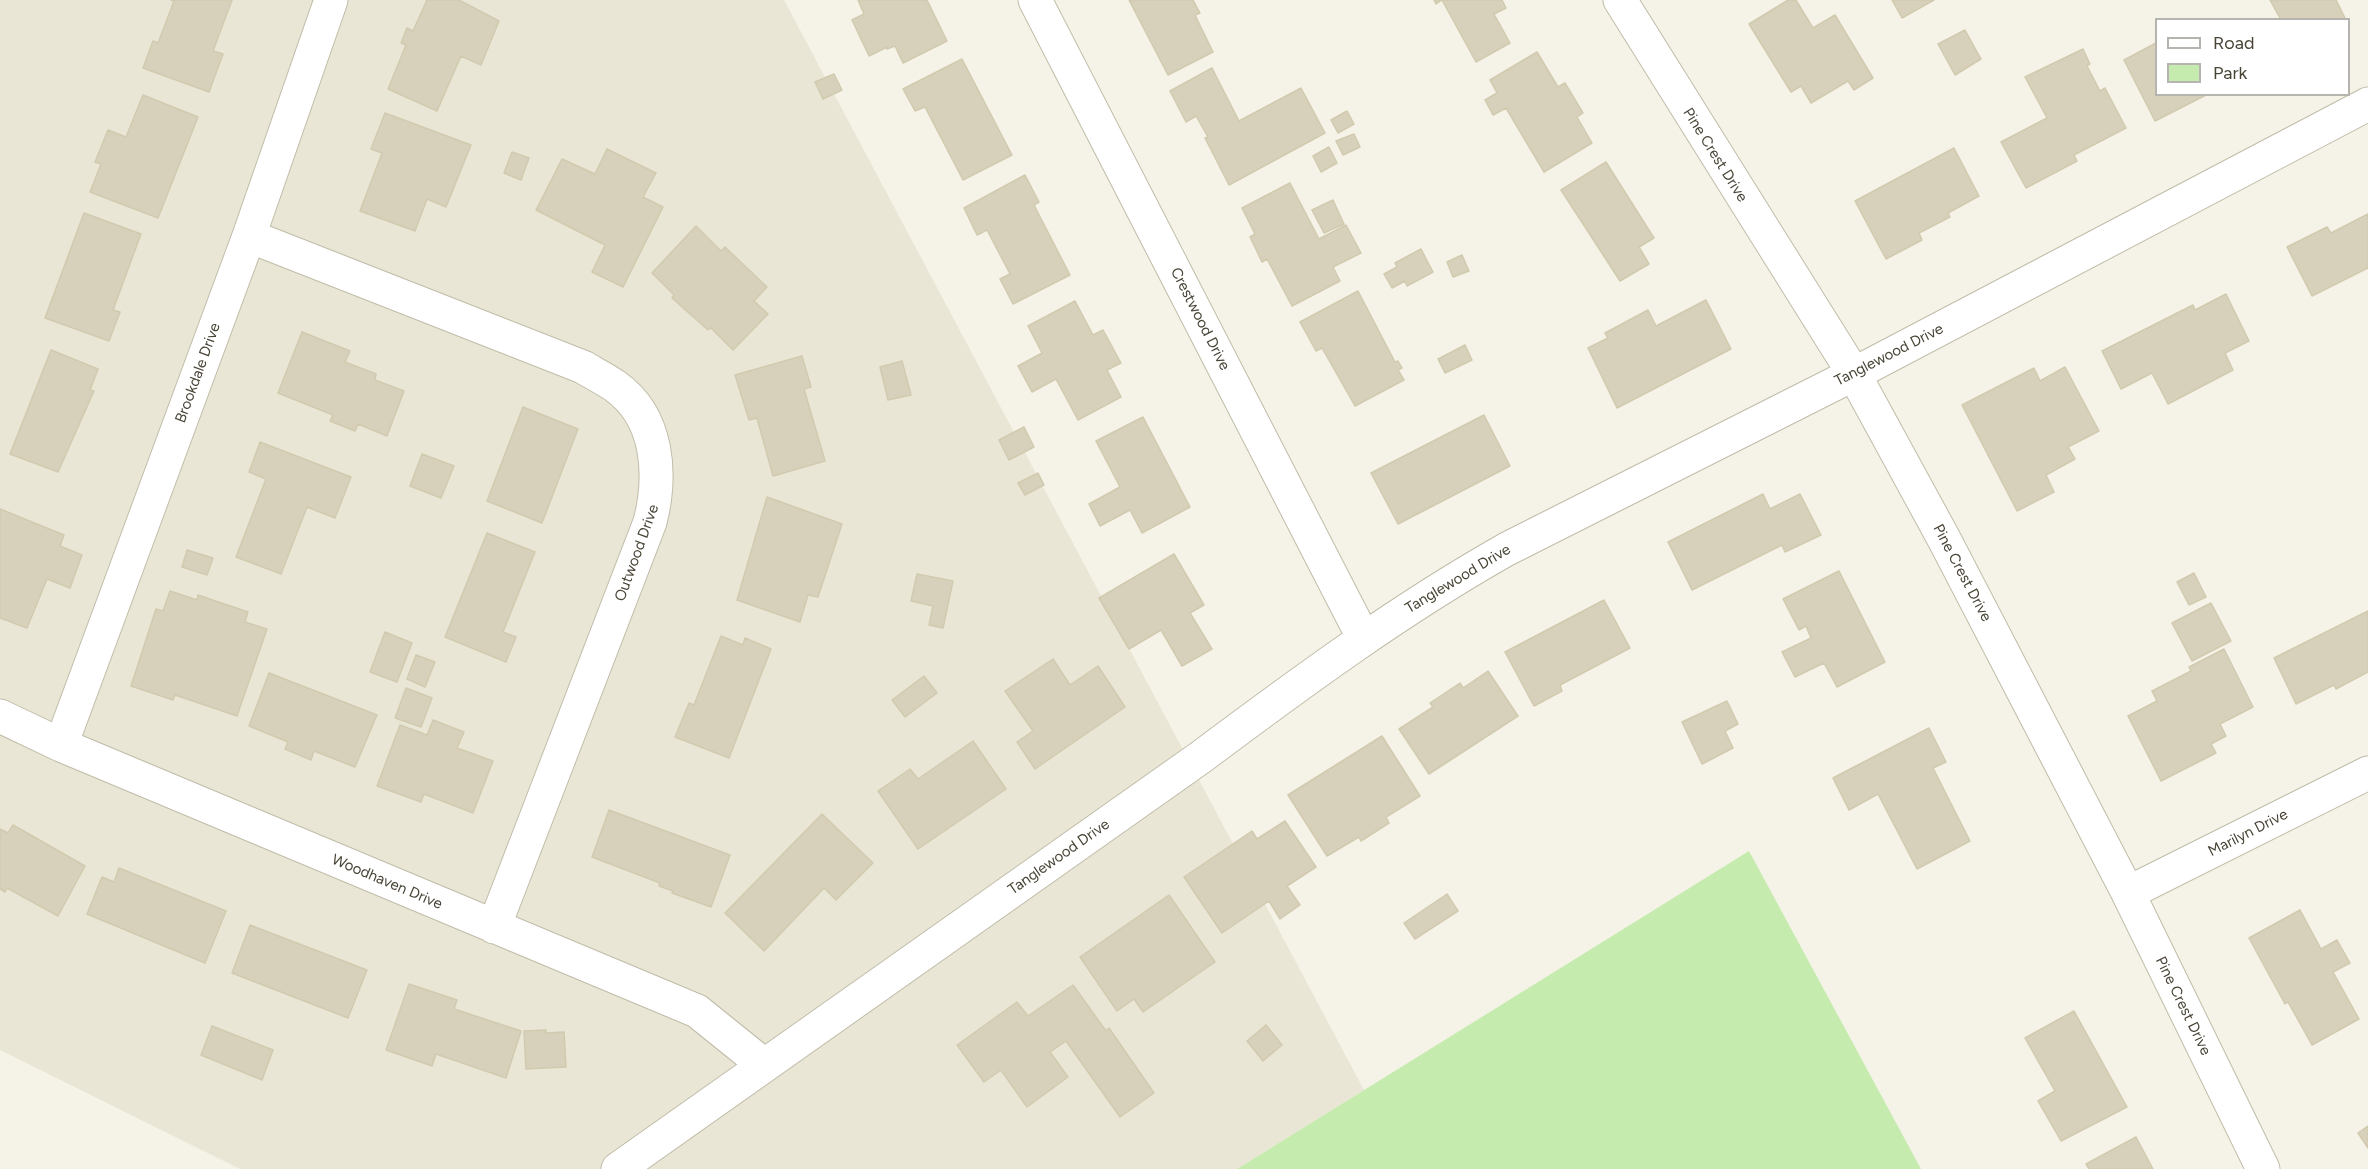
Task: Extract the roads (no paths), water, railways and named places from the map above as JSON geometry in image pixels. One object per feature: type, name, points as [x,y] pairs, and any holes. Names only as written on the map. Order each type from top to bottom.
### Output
[{"type":"street","name":"Brookdale Drive","points":[[61,745],[249,236],[331,0]]},
{"type":"street","name":"Crestwood Drive","points":[[1035,0],[1364,639]]},
{"type":"street","name":"Pine Crest Drive","points":[[1620,0],[1854,374],[1944,539],[2128,893],[2263,1169]]},
{"type":"street","name":"Tanglewood Drive","points":[[618,1169],[1412,606],[1507,549],[1854,374],[2368,104]]},
{"type":"street","name":"Outwood Drive","points":[[249,236],[583,367],[617,387],[642,416],[657,454],[658,493],[651,522],[494,927]]},
{"type":"street","name":"Woodhaven Drive","points":[[0,716],[61,745],[697,1011],[764,1065]]},
{"type":"street","name":"Marilyn Drive","points":[[2128,893],[2368,773]]}]
